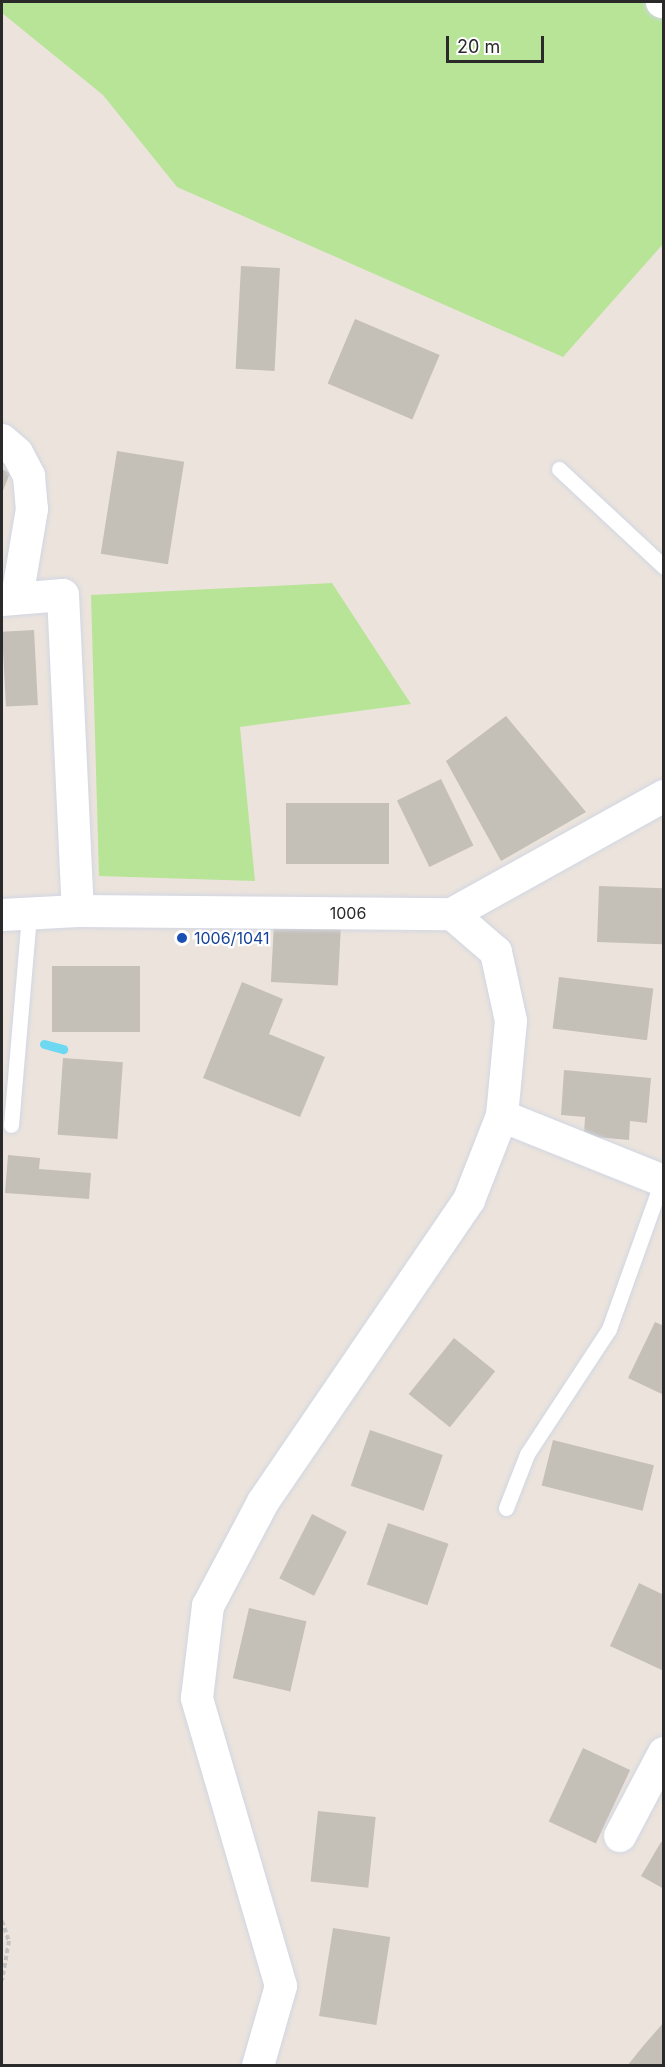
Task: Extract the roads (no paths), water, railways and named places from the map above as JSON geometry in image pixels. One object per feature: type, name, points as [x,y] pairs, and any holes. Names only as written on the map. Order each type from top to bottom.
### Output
[{"type":"street","points":[[2,440],[17,453],[28,476],[32,509],[9,599],[63,594],[78,911]]},
{"type":"street","name":"1006","points":[[15,915],[78,911],[452,914],[663,796]]},
{"type":"street","points":[[258,2066],[281,1986],[197,1698],[208,1606],[263,1502],[469,1200],[502,1116],[511,1021],[496,952],[452,914]]},
{"type":"street","points":[[502,1116],[662,1181]]},
{"type":"street","points":[[620,1836],[663,1753]]},
{"type":"lane","points":[[559,469],[663,567]]},
{"type":"lane","points":[[11,1125],[15,915]]},
{"type":"lane","points":[[506,1508],[527,1454],[609,1329],[662,1181]]},
{"type":"waterway","points":[[44,1044],[63,1049]]},
{"type":"place","name":"1006/1041","points":[[182,938]]}]
